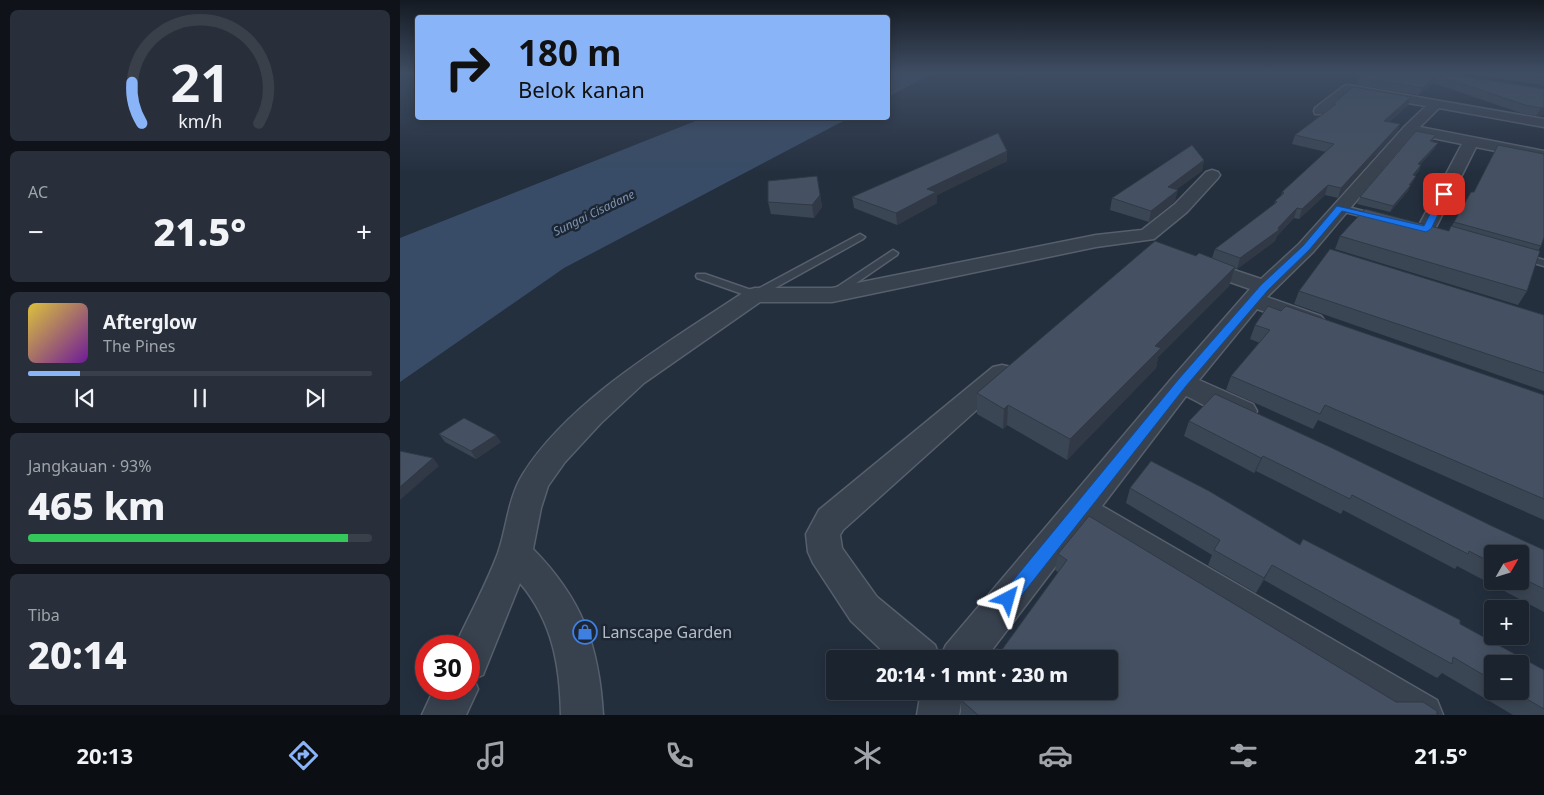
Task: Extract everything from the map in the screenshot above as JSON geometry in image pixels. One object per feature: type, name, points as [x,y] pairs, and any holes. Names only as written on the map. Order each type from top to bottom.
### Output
[{"type":"street","points":[[1320,111],[1326,106]]},
{"type":"street","points":[[967,650],[1182,383],[1259,294],[1316,251],[1340,208],[1410,129],[1434,106]]},
{"type":"street","points":[[1484,106],[1544,123]]},
{"type":"street","points":[[1410,129],[1544,156]]},
{"type":"street","points":[[1426,229],[1471,141]]},
{"type":"street","points":[[480,635],[515,553],[525,508],[534,483],[554,454],[591,416],[635,377],[755,295],[832,295],[1096,241],[1147,235],[1181,208],[1212,175]]},
{"type":"street","points":[[1135,260],[1150,247],[1172,255],[1338,330]]},
{"type":"street","points":[[911,650],[864,608],[825,552],[823,534],[831,520],[1021,358]]},
{"type":"street","points":[[1182,383],[1264,421]]},
{"type":"street","points":[[1081,510],[1422,715]]},
{"type":"street","points":[[515,553],[550,594],[573,641],[581,686],[582,715]]},
{"type":"street","points":[[443,715],[451,700]]},
{"type":"street","points":[[938,715],[940,700]]},
{"type":"lane","points":[[1340,208],[1388,220]]},
{"type":"lane","points":[[701,276],[755,295],[860,237]]},
{"type":"lane","points":[[1508,252],[1544,263]]},
{"type":"lane","points":[[832,295],[893,253]]},
{"type":"water","name":"Sungai Cisadane","points":[[698,120],[845,120],[564,268],[400,382],[400,238]]},
{"type":"building","points":[[1333,106],[1400,106],[1384,121],[1400,124],[1341,188],[1328,185],[1302,209],[1297,208],[1278,228],[1279,230],[1240,258],[1215,249],[1277,202],[1275,201],[1284,193],[1282,192],[1334,144],[1295,135]]},
{"type":"building","points":[[1416,131],[1436,135],[1430,141],[1438,143],[1418,164],[1421,165],[1413,175],[1416,176],[1409,185],[1411,185],[1393,206],[1360,197]]},
{"type":"building","points":[[998,133],[1007,151],[927,189],[936,192],[896,213],[852,197]]},
{"type":"building","points":[[1192,145],[1204,160],[1168,187],[1178,190],[1151,211],[1112,198]]},
{"type":"building","points":[[1498,145],[1544,154],[1544,237],[1541,246],[1454,222],[1471,192],[1474,192]]},
{"type":"building","points":[[817,176],[820,195],[812,205],[768,202],[768,181]]},
{"type":"building","points":[[1365,209],[1449,231],[1451,226],[1540,251],[1527,291],[1340,236]]},
{"type":"building","points":[[1155,241],[1196,256],[1199,253],[1235,267],[1155,346],[1161,348],[1070,439],[1008,405],[1004,409],[977,393]]},
{"type":"building","points":[[1330,249],[1544,315],[1544,373],[1299,291]]},
{"type":"building","points":[[1268,306],[1281,311],[1286,306],[1544,395],[1544,499],[1325,405],[1320,414],[1231,376],[1270,330],[1255,325]]},
{"type":"building","points":[[1215,394],[1330,447],[1544,550],[1544,589],[1529,582],[1529,545],[1484,545],[1484,559],[1469,551],[1468,554],[1352,495],[1350,499],[1263,456],[1261,458],[1189,421]]},
{"type":"building","points":[[464,418],[496,435],[471,451],[439,434]]},
{"type":"building","points":[[400,451],[433,458],[400,487]]},
{"type":"building","points":[[1151,461],[1209,491],[1300,545],[1303,539],[1460,620],[1460,624],[1484,637],[1484,645],[1498,645],[1517,655],[1484,655],[1484,675],[1453,657],[1452,664],[1272,565],[1264,578],[1214,550],[1220,540],[1130,488]]},
{"type":"building","points":[[1089,516],[1396,702],[1423,702],[1437,711],[1438,715],[978,715],[961,700],[1118,700],[1118,650],[1002,650],[1067,560],[1058,554]]},
{"type":"building","points":[[1529,662],[1544,670],[1544,709],[1528,700]]},
{"type":"place","name":"Lanscape Garden","points":[[585,632]]},
{"type":"route","points":[[1008,599],[1182,383],[1264,288],[1306,248],[1340,208],[1426,229],[1444,194]]}]
